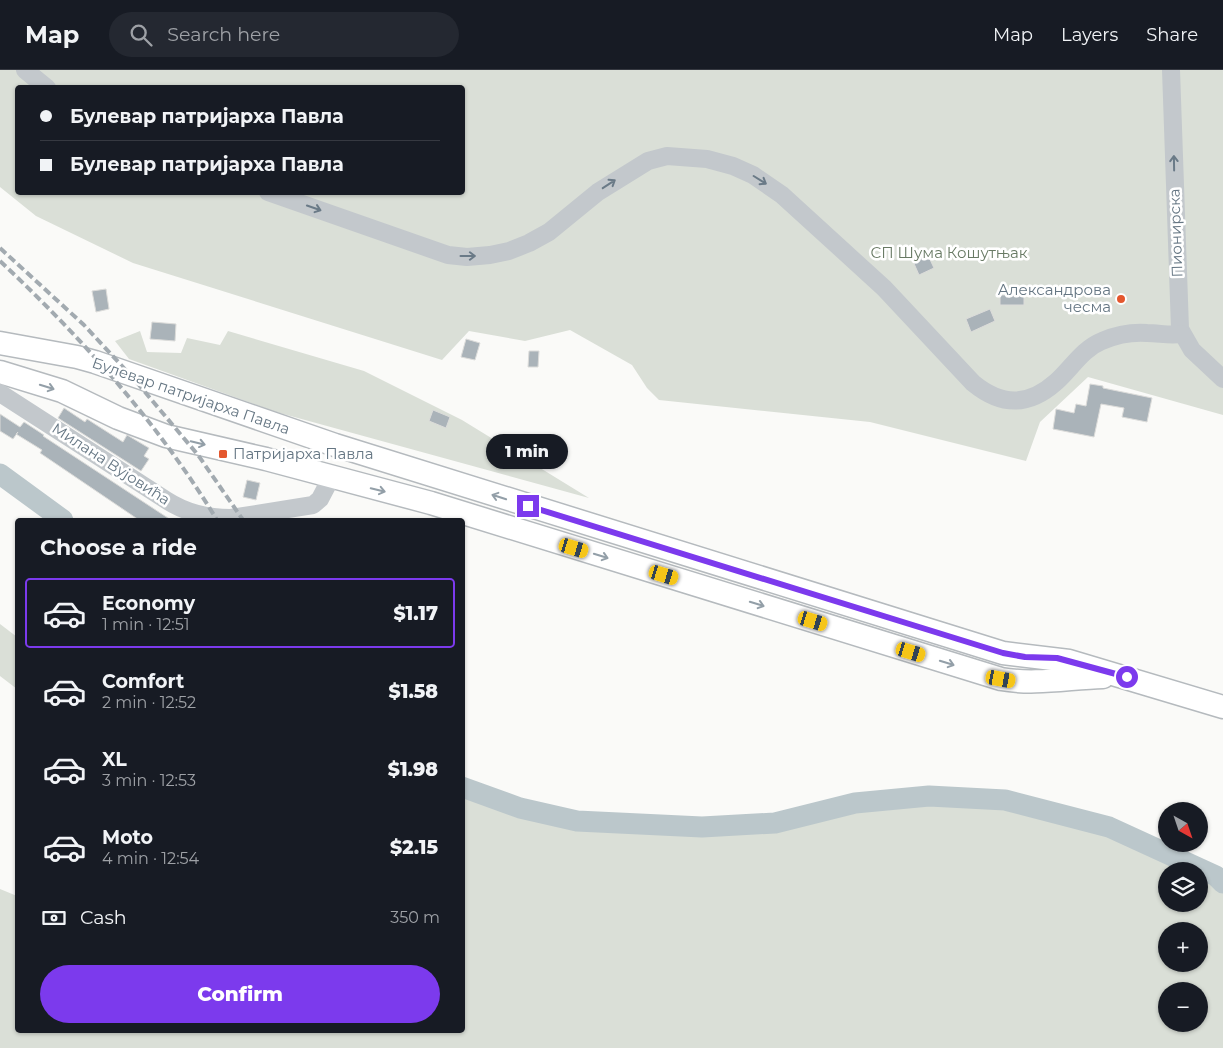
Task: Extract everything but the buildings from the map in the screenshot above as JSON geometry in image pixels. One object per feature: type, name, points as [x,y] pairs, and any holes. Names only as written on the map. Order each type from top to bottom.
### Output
[{"type":"main road","name":"Булевар патријарха Павла","points":[[0,343],[95,362],[335,445],[1003,653],[1025,657],[1057,658],[1127,677],[1223,707]]},
{"type":"main road","name":"Булевар патријарха Павла","points":[[0,372],[62,391],[118,418],[158,433],[266,459],[331,478],[431,503],[1001,679],[1014,682],[1038,682],[1076,678],[1127,677]]},
{"type":"street","points":[[25,70],[44,85]]},
{"type":"street","name":"Пионирска","points":[[1172,70],[1178,307],[1182,334],[1199,358],[1223,379]]},
{"type":"street","points":[[277,195],[448,255],[467,257],[509,252],[549,232],[598,192],[648,161],[667,156],[707,159],[733,166],[753,175],[782,195],[884,288],[973,383],[984,392],[997,398],[1022,401],[1033,397],[1055,382],[1090,348],[1107,339],[1134,333],[1182,334]]},
{"type":"street","name":"Милана Вујовића","points":[[0,393],[178,508],[189,512],[219,518],[232,518],[313,505],[320,499],[331,478]]},
{"type":"green space","name":"СП Шума Кошутњак","points":[[0,70],[1223,70],[1223,415],[1088,377],[1040,422],[1026,461],[870,422],[659,400],[647,388],[632,365],[570,330],[525,341],[469,331],[442,360],[133,263],[36,216],[0,187]]},
{"type":"green space","points":[[140,331],[147,352],[181,353],[187,338],[220,345],[228,331],[364,371],[462,420],[589,498],[276,412],[129,359],[115,341]]},
{"type":"green space","points":[[0,624],[15,635],[15,687],[0,676]]},
{"type":"green space","points":[[465,788],[519,808],[577,821],[702,827],[775,823],[855,803],[929,796],[1005,800],[1109,827],[1158,849],[1158,852],[1164,852],[1185,862],[1158,862],[1158,912],[1208,912],[1208,872],[1216,876],[1223,883],[1223,1048],[0,1048],[0,889],[15,895],[15,1033],[465,1033]]},
{"type":"waterway","points":[[0,474],[60,518]]},
{"type":"waterway","points":[[465,788],[520,808],[577,821],[702,827],[775,823],[855,803],[929,796],[1005,800],[1109,827],[1216,876],[1223,883]]},
{"type":"railway","points":[[0,248],[84,325],[134,379],[198,455],[242,518]]},
{"type":"railway","points":[[0,261],[61,321],[118,383],[170,450],[216,518]]},
{"type":"place","name":"Александрова чесма","points":[[1121,299]]},
{"type":"place","name":"Патријарха Павла","points":[[223,454]]},
{"type":"route","points":[[528,506],[1003,653],[1025,657],[1057,658],[1127,677]]}]
